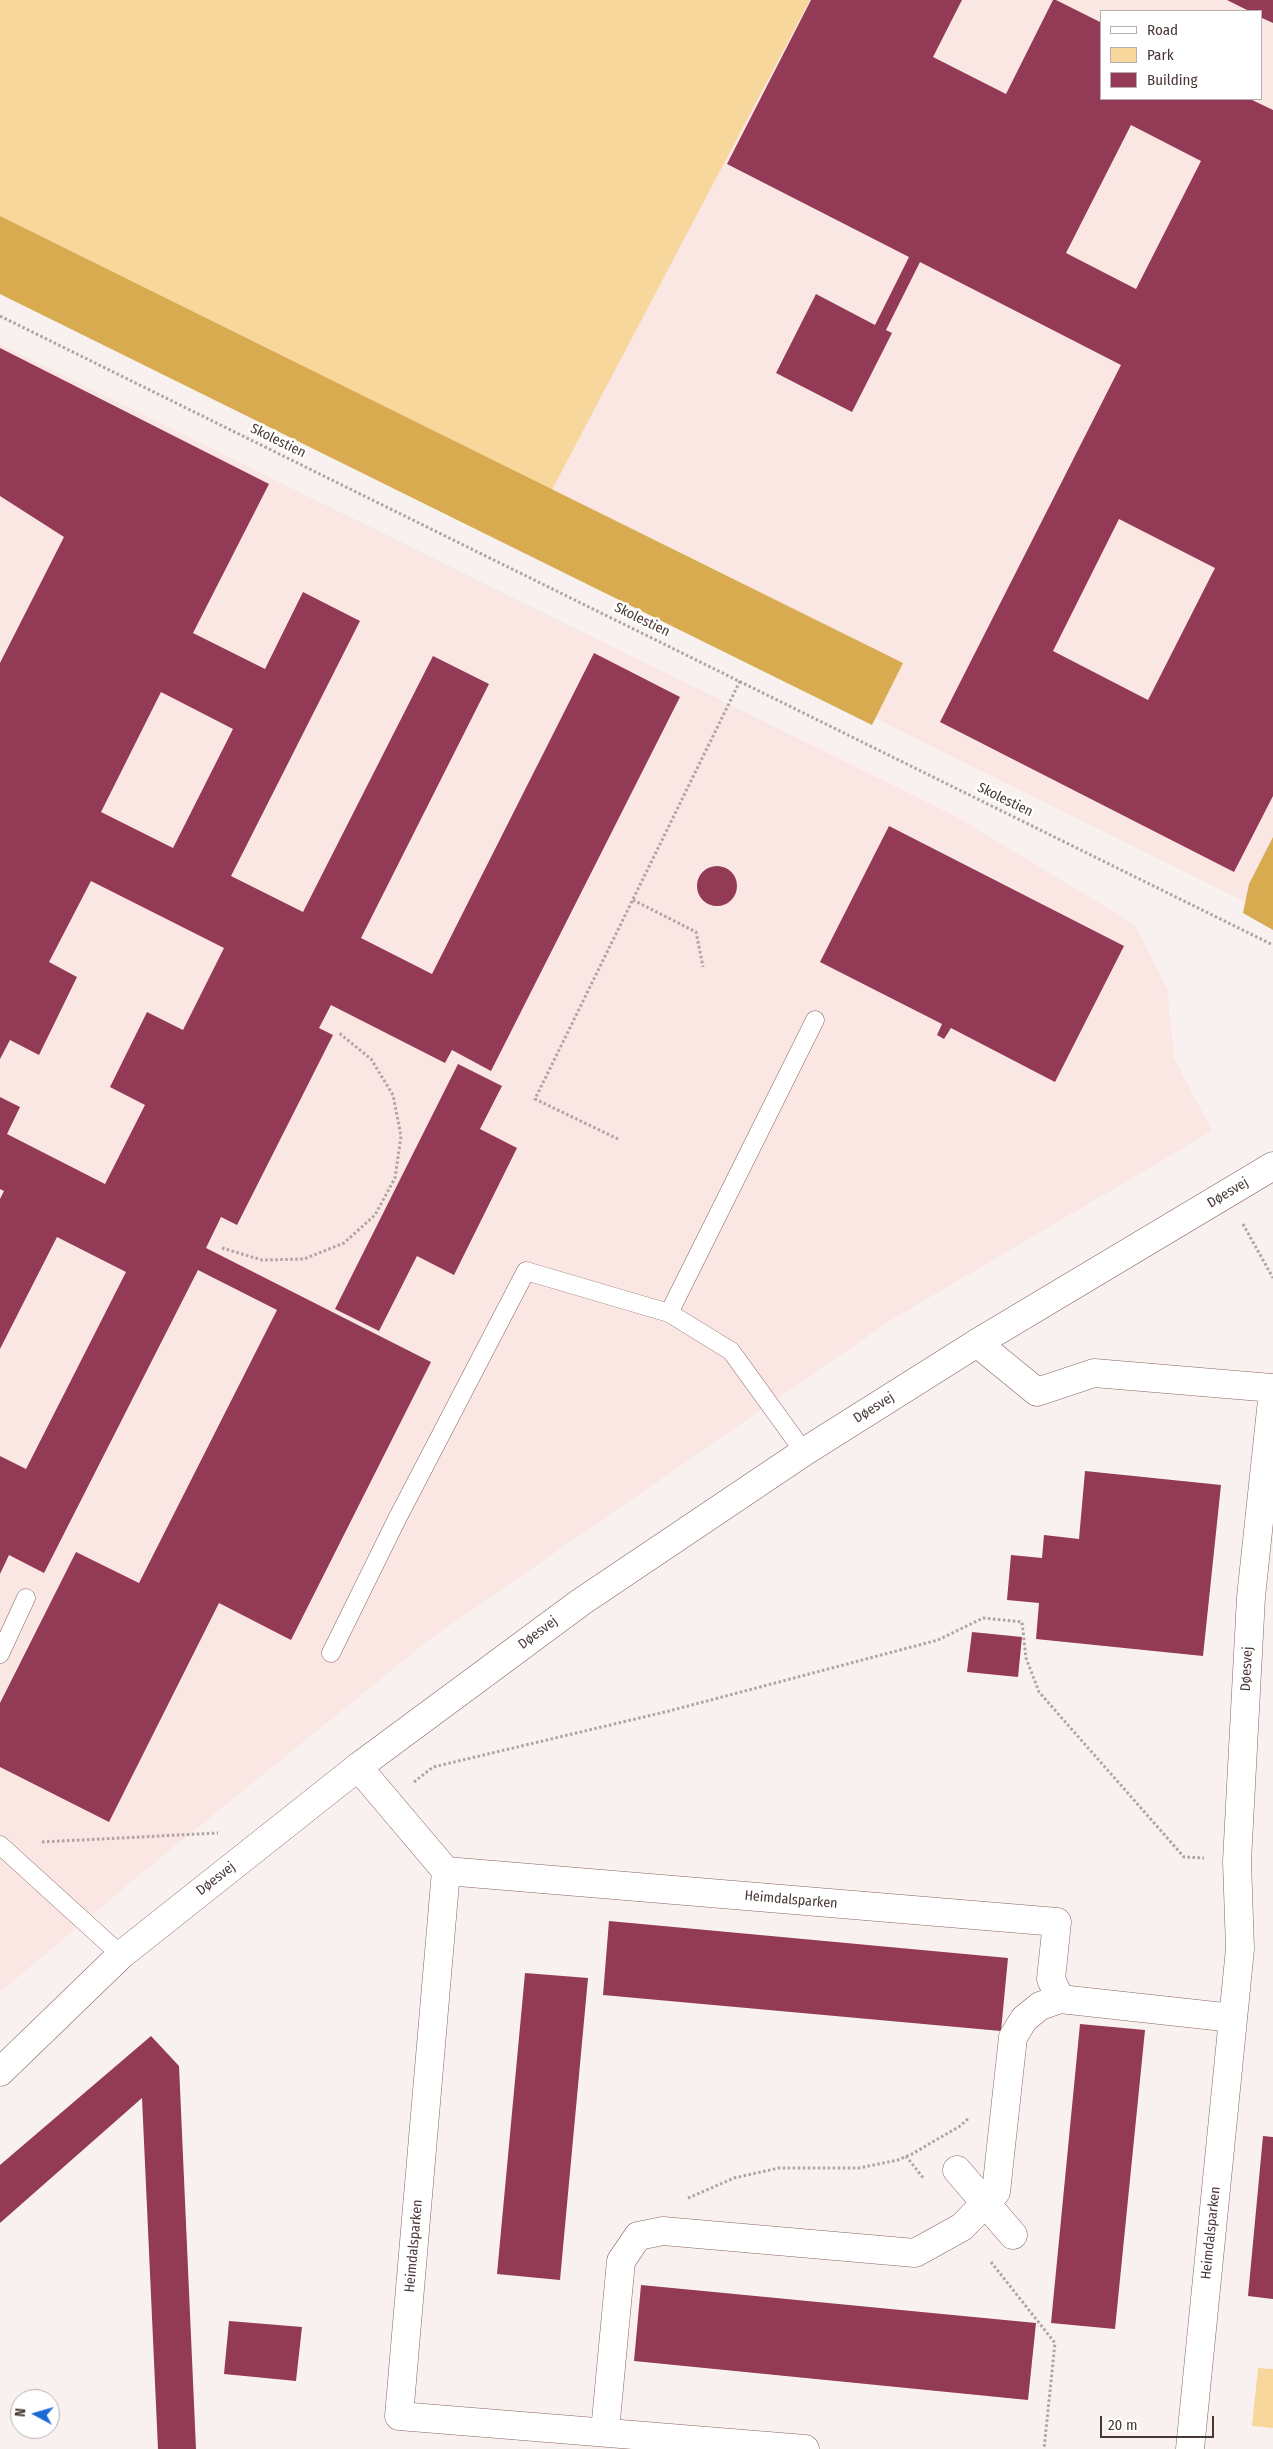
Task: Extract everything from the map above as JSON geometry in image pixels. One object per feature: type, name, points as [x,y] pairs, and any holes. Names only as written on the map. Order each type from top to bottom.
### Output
[{"type":"street","name":"Døesvej","points":[[0,2072],[121,1955],[358,1767],[581,1602],[804,1452],[977,1343],[1273,1166]]},
{"type":"street","name":"Døesvej","points":[[977,1343],[1038,1392],[1094,1373],[1273,1389],[1251,1597],[1237,1860],[1240,1949]]},
{"type":"street","points":[[358,1767],[446,1871]]},
{"type":"street","name":"Heimdalsparken","points":[[804,2449],[605,2431],[399,2416],[446,1871],[1057,1922],[1051,1979],[1060,1999]]},
{"type":"street","name":"Heimdalsparken","points":[[1190,2449],[1240,1949]]},
{"type":"street","points":[[605,2431],[621,2261],[638,2236],[663,2230],[915,2253],[962,2227],[996,2192],[1013,2037],[1024,2019],[1040,2006],[1060,1999],[1233,2018]]},
{"type":"street","points":[[957,2170],[1013,2235]]},
{"type":"lane","points":[[669,1314],[814,1020]]},
{"type":"lane","points":[[331,1653],[396,1519],[526,1271],[669,1314],[731,1351],[804,1452]]},
{"type":"lane","points":[[0,1654],[26,1598]]},
{"type":"lane","points":[[0,1845],[121,1955]]},
{"type":"path","name":"Skolestien","points":[[0,316],[1273,945]]},
{"type":"path","points":[[618,1140],[535,1099],[740,682]]},
{"type":"path","points":[[633,900],[696,932],[703,967]]},
{"type":"path","points":[[222,1248],[262,1260],[304,1259],[344,1243],[375,1215],[395,1178],[401,1136],[393,1095],[371,1058],[338,1032]]},
{"type":"path","points":[[1226,1194],[1273,1278]]},
{"type":"path","points":[[388,1803],[433,1767],[669,1711],[938,1640],[983,1618],[1022,1622],[1026,1658],[1039,1692],[1184,1857],[1237,1860]]},
{"type":"path","points":[[40,1842],[219,1833]]},
{"type":"path","points":[[683,2202],[690,2196],[734,2178],[780,2168],[860,2168],[906,2156],[960,2126],[1008,2082]]},
{"type":"path","points":[[906,2156],[928,2184]]},
{"type":"path","points":[[962,2227],[1056,2343],[1044,2449]]},
{"type":"shaded area","points":[[0,0],[1273,0],[1273,916],[0,282]]},
{"type":"shaded area","points":[[0,216],[903,663],[872,725],[0,294]]},
{"type":"shaded area","points":[[0,344],[955,816],[1134,924],[1167,989],[1174,1058],[1212,1131],[891,1320],[430,1639],[154,1863],[0,1992]]},
{"type":"shaded area","points":[[1273,837],[1273,930],[1243,913],[1249,884]]},
{"type":"green space","points":[[0,0],[810,0],[526,539],[0,278]]},
{"type":"green space","points":[[1258,2368],[1273,2369],[1273,2428],[1252,2426]]},
{"type":"building","points":[[811,0],[962,0],[933,57],[1006,94],[1053,0],[1056,0],[1100,22],[1100,100],[1252,100],[1273,110],[1273,796],[1234,872],[940,722],[1121,365],[920,262],[886,330],[892,333],[852,412],[776,373],[816,294],[875,325],[909,257],[727,164]],"holes":[[[1131,125],[1201,161],[1136,289],[1066,253]],[[1119,519],[1215,568],[1148,700],[1053,651]]]},
{"type":"building","points":[[1227,0],[1273,0],[1273,23],[1263,18],[1263,10],[1247,10]]},
{"type":"building","points":[[0,348],[269,484],[193,633],[265,669],[303,592],[360,621],[231,876],[303,912],[433,656],[489,684],[361,938],[432,974],[594,653],[680,697],[491,1071],[452,1050],[445,1063],[331,1005],[319,1028],[333,1035],[237,1225],[221,1217],[206,1248],[431,1362],[291,1640],[219,1603],[109,1822],[0,1767],[0,1703],[76,1552],[139,1583],[277,1310],[198,1270],[44,1573],[9,1555],[0,1574],[0,1456],[26,1469],[126,1272],[57,1237],[0,1349],[0,1199],[4,1191],[0,1189],[0,1097],[20,1107],[7,1134],[105,1184],[145,1105],[110,1087],[147,1012],[183,1030],[224,948],[91,881],[49,962],[77,977],[39,1055],[10,1040],[0,1059],[0,663],[64,537],[0,496]],"holes":[[[161,692],[233,729],[173,848],[101,812]]]},
{"type":"building","points":[[889,826],[1124,946],[1055,1082],[951,1028],[944,1039],[937,1035],[942,1024],[820,962]]},
{"type":"building","points":[[721,866],[728,869],[734,875],[737,886],[736,894],[728,903],[721,906],[713,906],[706,903],[698,894],[697,882],[700,875],[709,867]]},
{"type":"building","points":[[458,1064],[502,1086],[480,1129],[517,1148],[454,1275],[417,1256],[379,1331],[335,1309]]},
{"type":"building","points":[[1085,1471],[1221,1485],[1203,1656],[1036,1639],[1039,1603],[1007,1600],[1011,1555],[1042,1558],[1044,1535],[1079,1539]]},
{"type":"building","points":[[972,1632],[1022,1637],[1018,1677],[967,1672]]},
{"type":"building","points":[[609,1921],[1008,1958],[1001,2031],[603,1995]]},
{"type":"building","points":[[525,1973],[588,1978],[560,2280],[497,2274]]},
{"type":"building","points":[[1080,2024],[1145,2030],[1115,2329],[1051,2323]]},
{"type":"building","points":[[151,2036],[179,2066],[196,2449],[158,2449],[142,2098],[0,2223],[0,2165]]},
{"type":"building","points":[[1263,2136],[1273,2137],[1273,2299],[1248,2296]]},
{"type":"building","points":[[641,2285],[1036,2323],[1028,2400],[634,2361]]},
{"type":"building","points":[[229,2321],[302,2327],[296,2381],[224,2374]]}]
